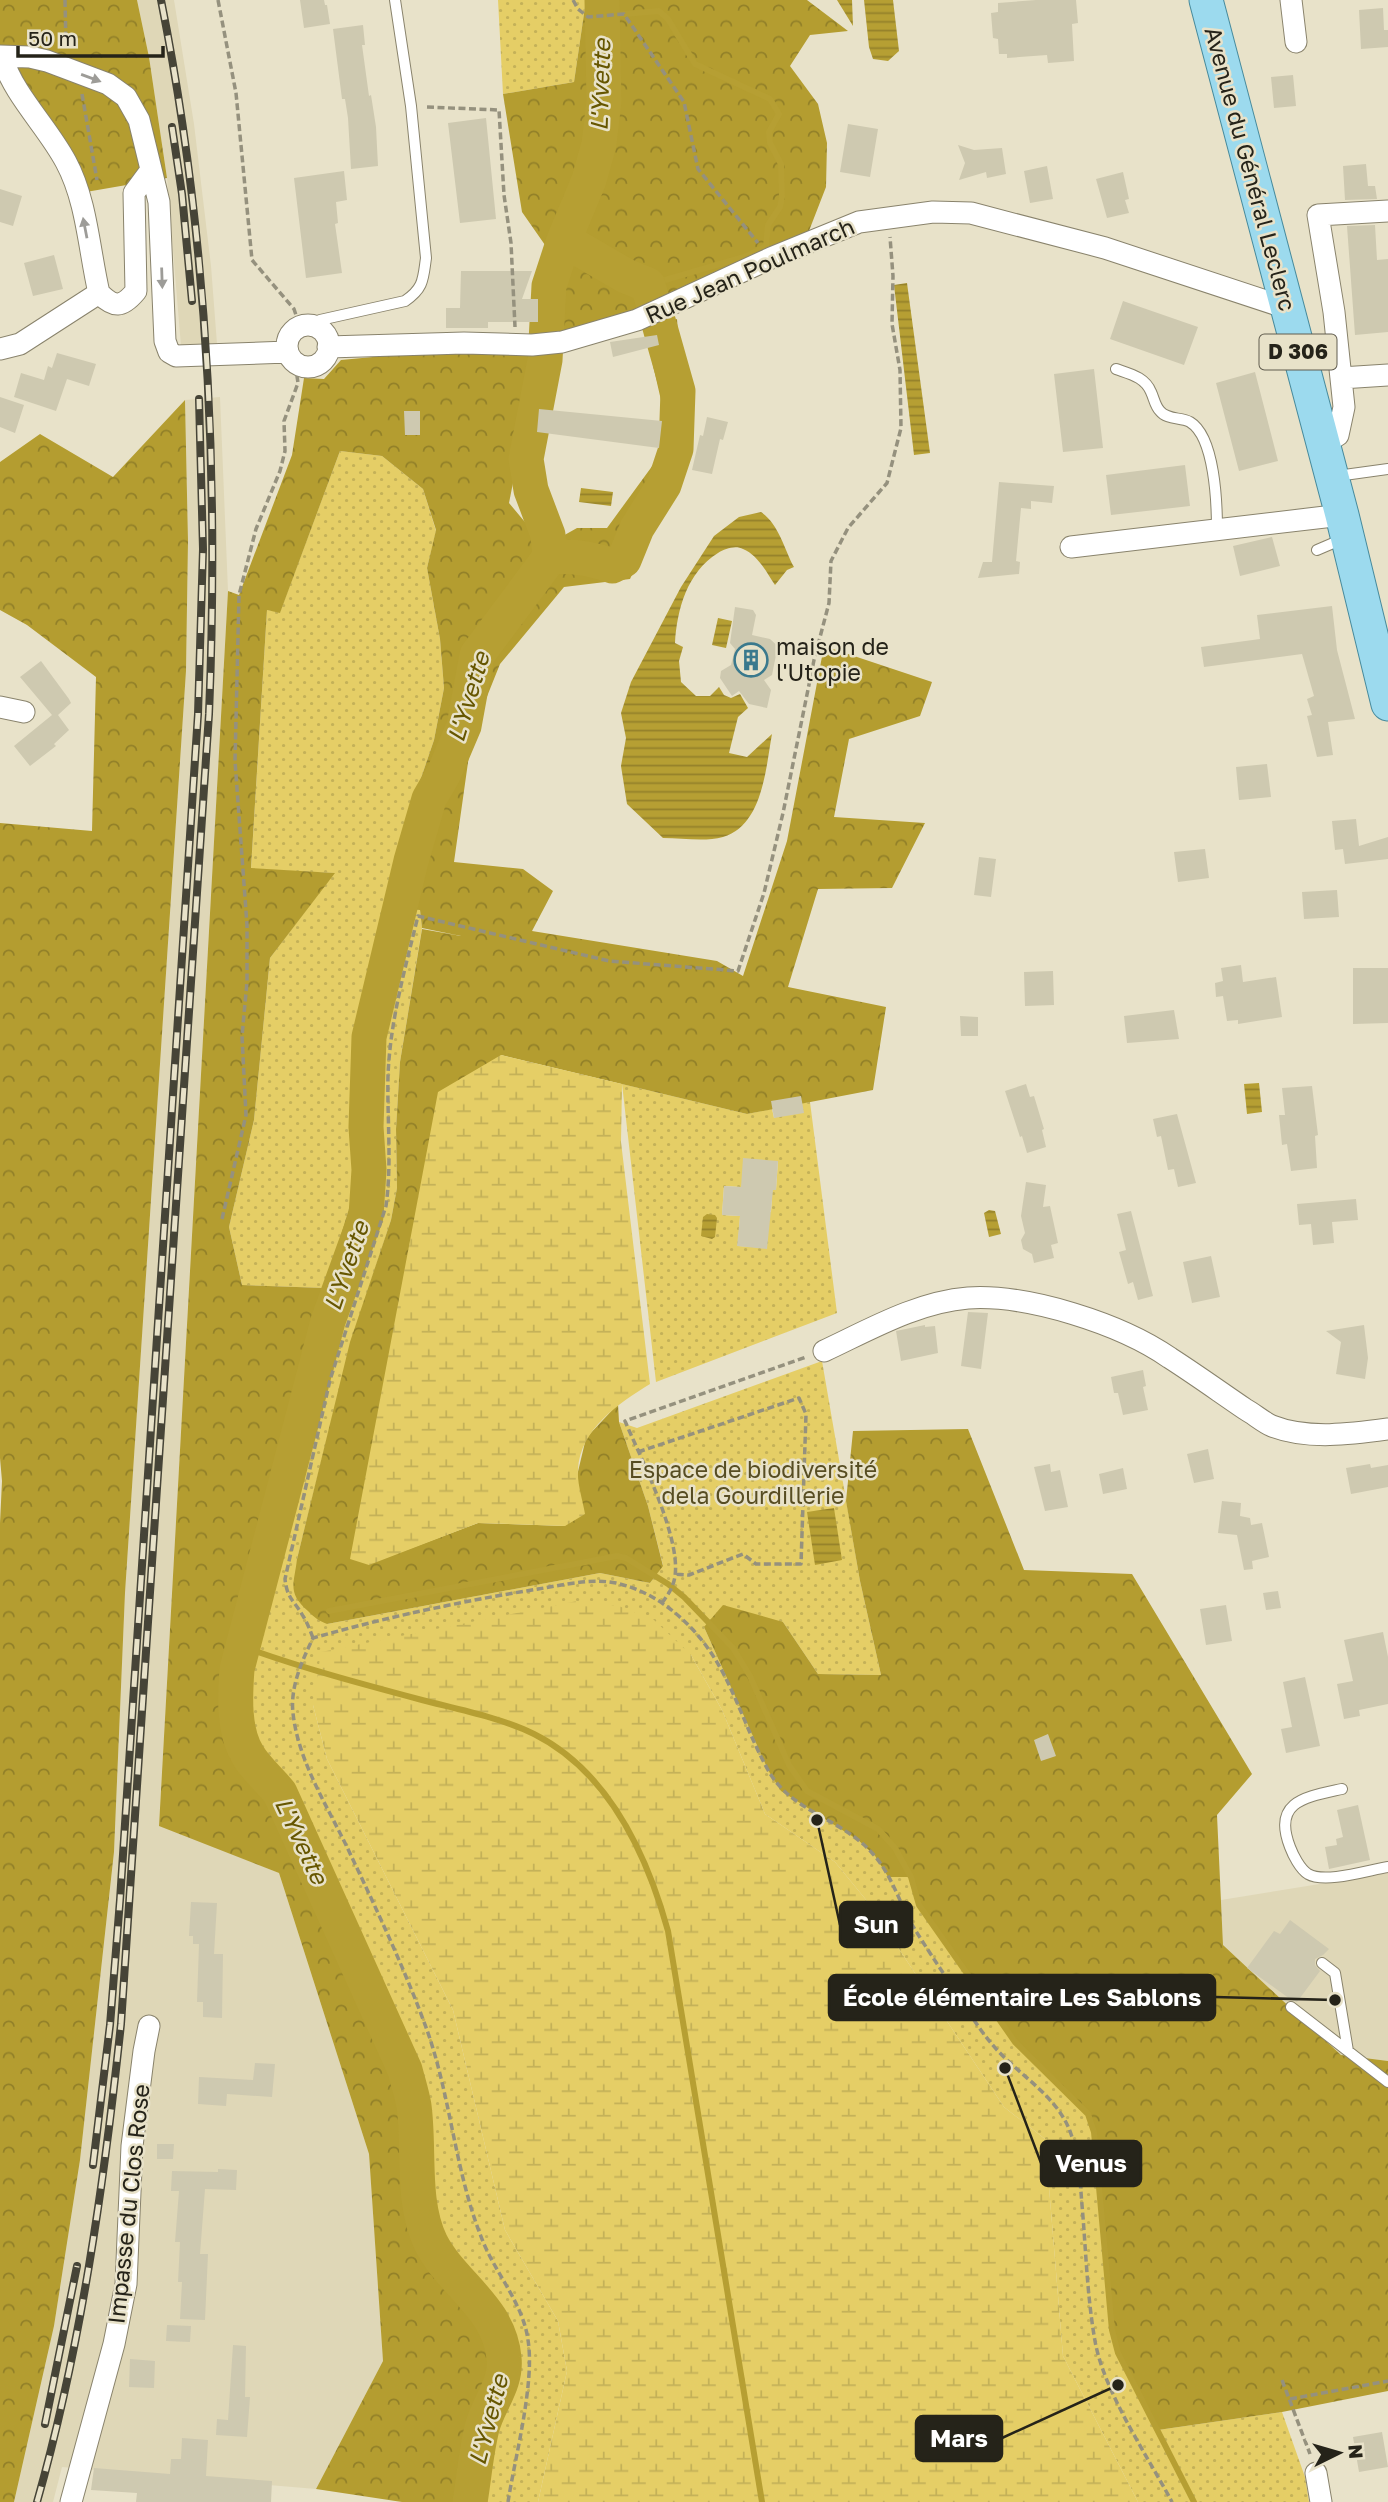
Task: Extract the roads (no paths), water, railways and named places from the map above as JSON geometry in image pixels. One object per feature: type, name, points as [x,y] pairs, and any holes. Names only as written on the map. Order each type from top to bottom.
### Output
[{"type":"main road","name":"Avenue du Général Leclerc","points":[[1206,0],[1345,526],[1388,704]]},
{"type":"street","points":[[1291,0],[1296,42]]},
{"type":"street","points":[[150,170],[134,194],[136,291],[126,302],[116,305],[108,302],[99,293],[79,195],[67,163],[8,76],[1,57],[30,57],[108,84],[126,97],[139,120],[159,202],[165,341],[169,352],[176,356],[292,358]]},
{"type":"street","points":[[1322,445],[1338,435],[1344,407],[1334,312],[1318,215],[1388,211]]},
{"type":"street","name":"Rue Jean Poulmarch","points":[[328,347],[464,343],[524,345],[562,342],[637,320],[664,309],[830,232],[859,222],[933,212],[971,213],[1105,248],[1287,308]]},
{"type":"street","points":[[0,349],[20,344],[99,293]]},
{"type":"street","points":[[304,326],[314,327],[325,335],[328,347],[324,359],[314,366],[301,366],[292,358],[288,340],[295,330],[304,326]]},
{"type":"street","points":[[1341,378],[1388,375]]},
{"type":"street","points":[[1071,547],[1217,530],[1345,526]]},
{"type":"street","points":[[0,707],[24,712]]},
{"type":"street","points":[[824,1351],[883,1323],[924,1308],[967,1298],[1003,1299],[1042,1306],[1098,1323],[1134,1338],[1168,1356],[1271,1425],[1299,1432],[1330,1434],[1388,1429]]},
{"type":"street","name":"Impasse du Clos Rose","points":[[71,2502],[114,2344],[126,2284],[132,2146],[149,2026]]},
{"type":"street","points":[[1316,2473],[1321,2502]]},
{"type":"lane","points":[[304,326],[405,301],[417,293],[423,281],[426,258],[411,106],[395,0]]},
{"type":"lane","points":[[1116,369],[1140,377],[1150,387],[1157,409],[1163,415],[1191,423],[1202,435],[1209,449],[1217,530]]},
{"type":"lane","points":[[1331,478],[1353,472],[1388,469]]},
{"type":"lane","points":[[1317,550],[1345,526]]},
{"type":"lane","points":[[1342,1789],[1305,1797],[1293,1805],[1284,1819],[1284,1831],[1294,1856],[1308,1874],[1327,1878],[1388,1867]]},
{"type":"lane","points":[[1322,1963],[1335,1973],[1348,2051]]},
{"type":"lane","points":[[1291,2007],[1388,2082]]},
{"type":"waterway","name":"L'Yvette","points":[[470,2502],[482,2428],[503,2377],[501,2340],[485,2310],[440,2258],[431,2243],[418,2193],[416,2123],[405,2070],[280,1793],[255,1765],[243,1746],[236,1713],[236,1679],[328,1321],[366,1216],[369,1170],[366,1127],[369,1037],[411,861],[429,799],[444,773],[464,726],[477,655],[550,557],[548,535],[531,490],[526,459],[545,360],[549,286],[564,240],[589,180],[599,144],[604,101],[602,0]]},
{"type":"waterway","points":[[601,16],[659,11],[668,19],[695,64],[770,99],[779,114],[769,132],[770,143],[781,164],[782,197],[780,207],[768,225],[766,246],[747,256],[648,285]]},
{"type":"waterway","points":[[550,557],[582,558],[612,566],[624,560],[637,528],[664,485],[676,449],[678,391],[648,285],[626,276],[564,240]]},
{"type":"waterway","points":[[329,1611],[617,1556],[626,1558],[684,1597],[733,1648],[750,1676],[789,1765],[807,1791],[878,1829],[895,1848],[911,1877],[919,1905],[1015,2042],[1088,2114],[1094,2132],[1112,2330],[1118,2353],[1194,2502]]},
{"type":"waterway","points":[[244,1647],[332,1675],[521,1728],[560,1750],[583,1770],[621,1818],[649,1873],[668,1931],[762,2502]]},
{"type":"railway","points":[[37,2502],[53,2444],[89,2265],[121,2024],[209,714],[212,535],[206,356],[190,177],[161,0]]},
{"type":"railway","points":[[172,127],[182,194],[192,301]]},
{"type":"railway","points":[[93,2165],[110,2025],[120,1900],[198,714],[203,549],[199,399]]},
{"type":"railway","points":[[45,2424],[77,2266]]},
{"type":"place","name":"maison de l'Utopie","points":[[751,660]]},
{"type":"place","name":"Sun","points":[[817,1820]]},
{"type":"place","name":"École élémentaire Les Sablons","points":[[1335,2000]]},
{"type":"place","name":"Venus","points":[[1005,2068]]},
{"type":"place","name":"Mars","points":[[1118,2385]]},
{"type":"park label","name":"Espace de biodiversité dela Gourdillerie","points":[[753,1483]]}]
